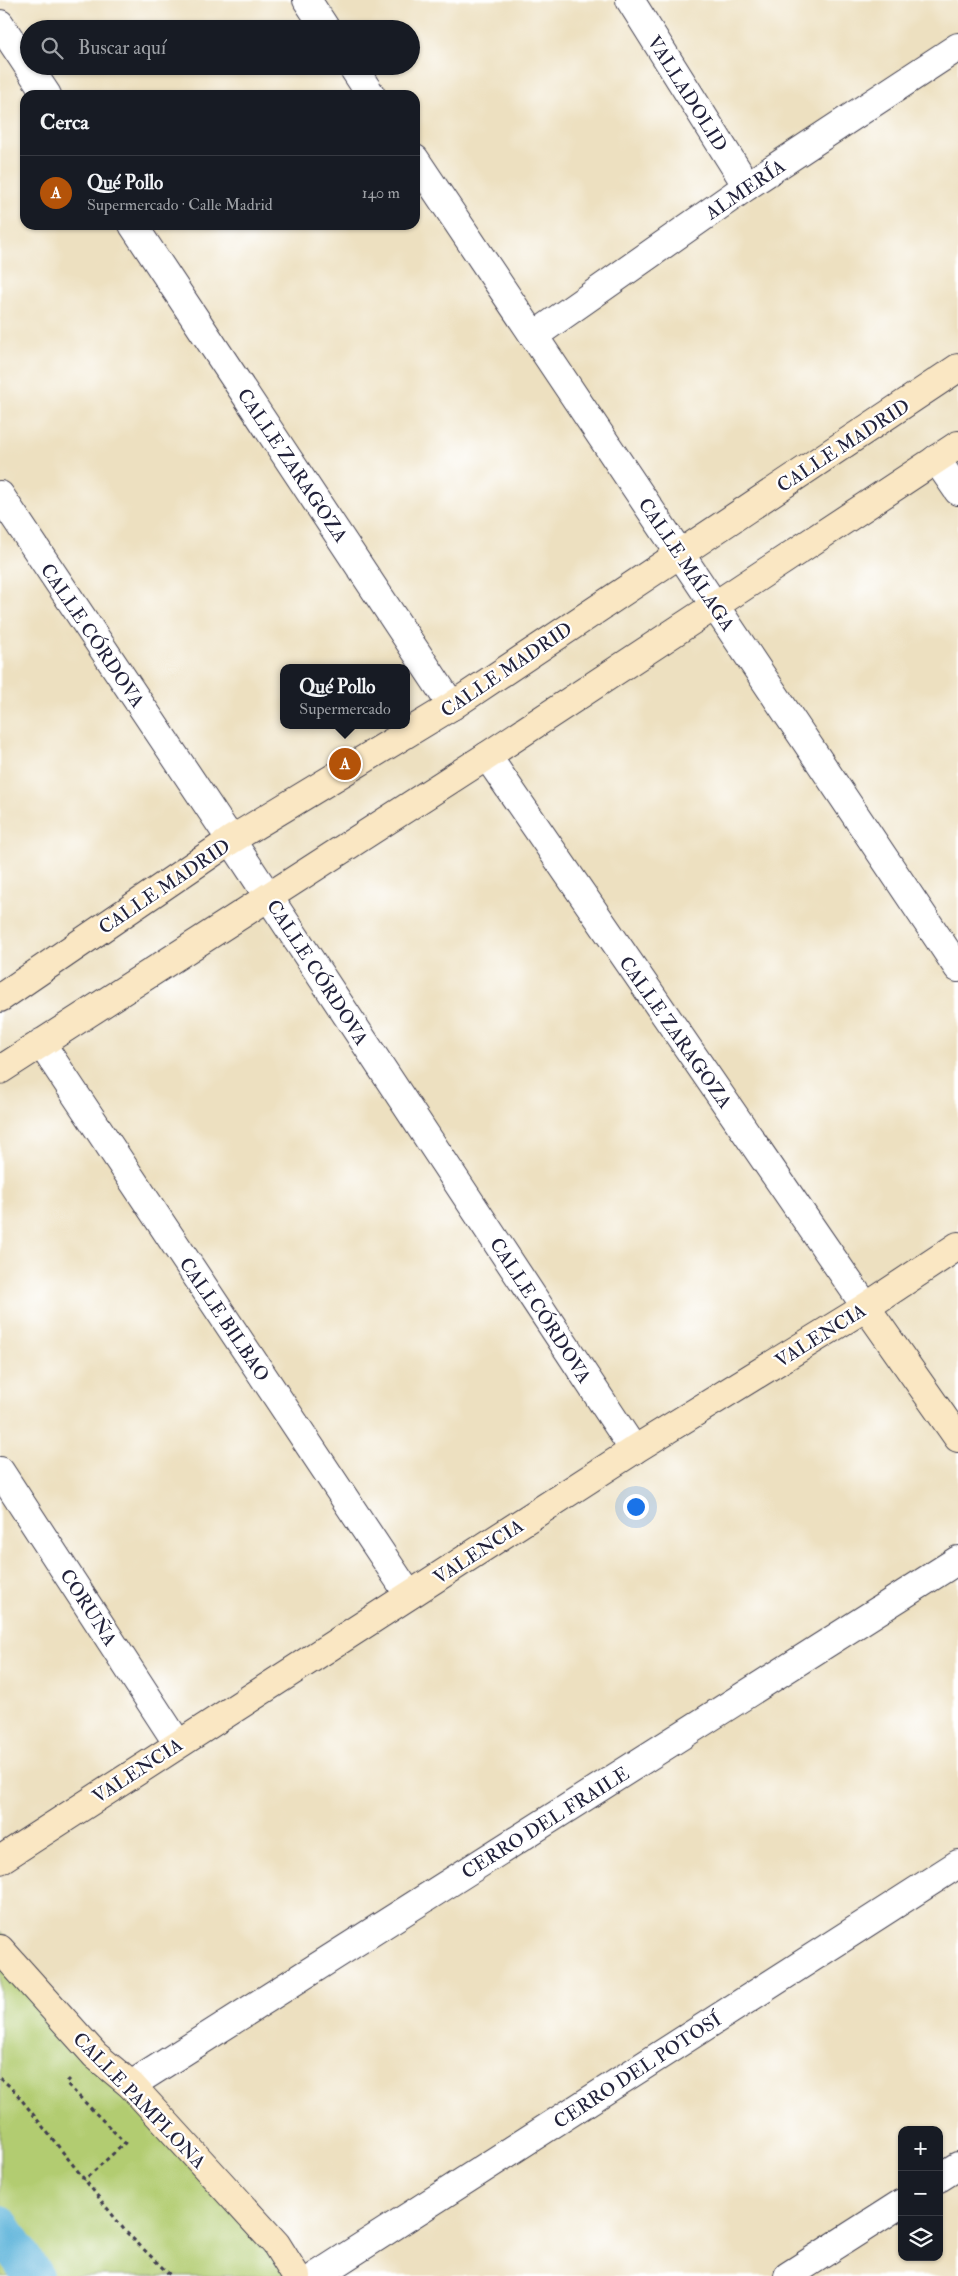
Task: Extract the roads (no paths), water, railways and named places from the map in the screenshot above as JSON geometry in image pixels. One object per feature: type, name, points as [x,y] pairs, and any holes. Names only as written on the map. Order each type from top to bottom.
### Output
[{"type":"street","points":[[307,0],[320,20]]},
{"type":"street","name":"VALLADOLID","points":[[630,0],[747,186]]},
{"type":"street","points":[[0,24],[20,54]]},
{"type":"street","name":"ALMERÍA","points":[[535,335],[747,186],[958,47]]},
{"type":"street","points":[[34,75],[44,90]]},
{"type":"street","points":[[358,75],[368,90]]},
{"type":"street","name":"CALLE MÁLAGA","points":[[420,166],[535,335],[958,968]]},
{"type":"street","name":"CALLE ZARAGOZA","points":[[136,230],[452,706]]},
{"type":"street","name":"CALLE MADRID","points":[[3,989],[231,840],[452,706],[958,368]]},
{"type":"street","points":[[0,1070],[487,756],[947,452],[958,491]]},
{"type":"street","name":"CALLE CÓRDOVA","points":[[0,495],[231,840],[634,1450]]},
{"type":"street","name":"CALLE ZARAGOZA","points":[[487,756],[866,1307]]},
{"type":"street","name":"CALLE BILBAO","points":[[41,1043],[409,1595]]},
{"type":"street","name":"VALENCIA","points":[[0,1860],[634,1450],[866,1307],[958,1246]]},
{"type":"street","points":[[866,1307],[958,1438]]},
{"type":"street","name":"CORUÑA","points":[[0,1471],[178,1744]]},
{"type":"street","name":"CERRO DEL FRAILE","points":[[131,2085],[958,1560]]},
{"type":"street","name":"CERRO DEL POTOSÍ","points":[[316,2276],[958,1864]]},
{"type":"street","name":"CALLE PAMPLONA","points":[[0,1949],[94,2055],[131,2085],[276,2244],[296,2276]]},
{"type":"street","points":[[943,2175],[958,2166]]},
{"type":"street","points":[[788,2276],[898,2205]]},
{"type":"waterway","points":[[0,2226],[33,2276]]},
{"type":"place","name":"Qué Pollo","points":[[345,764]]}]
